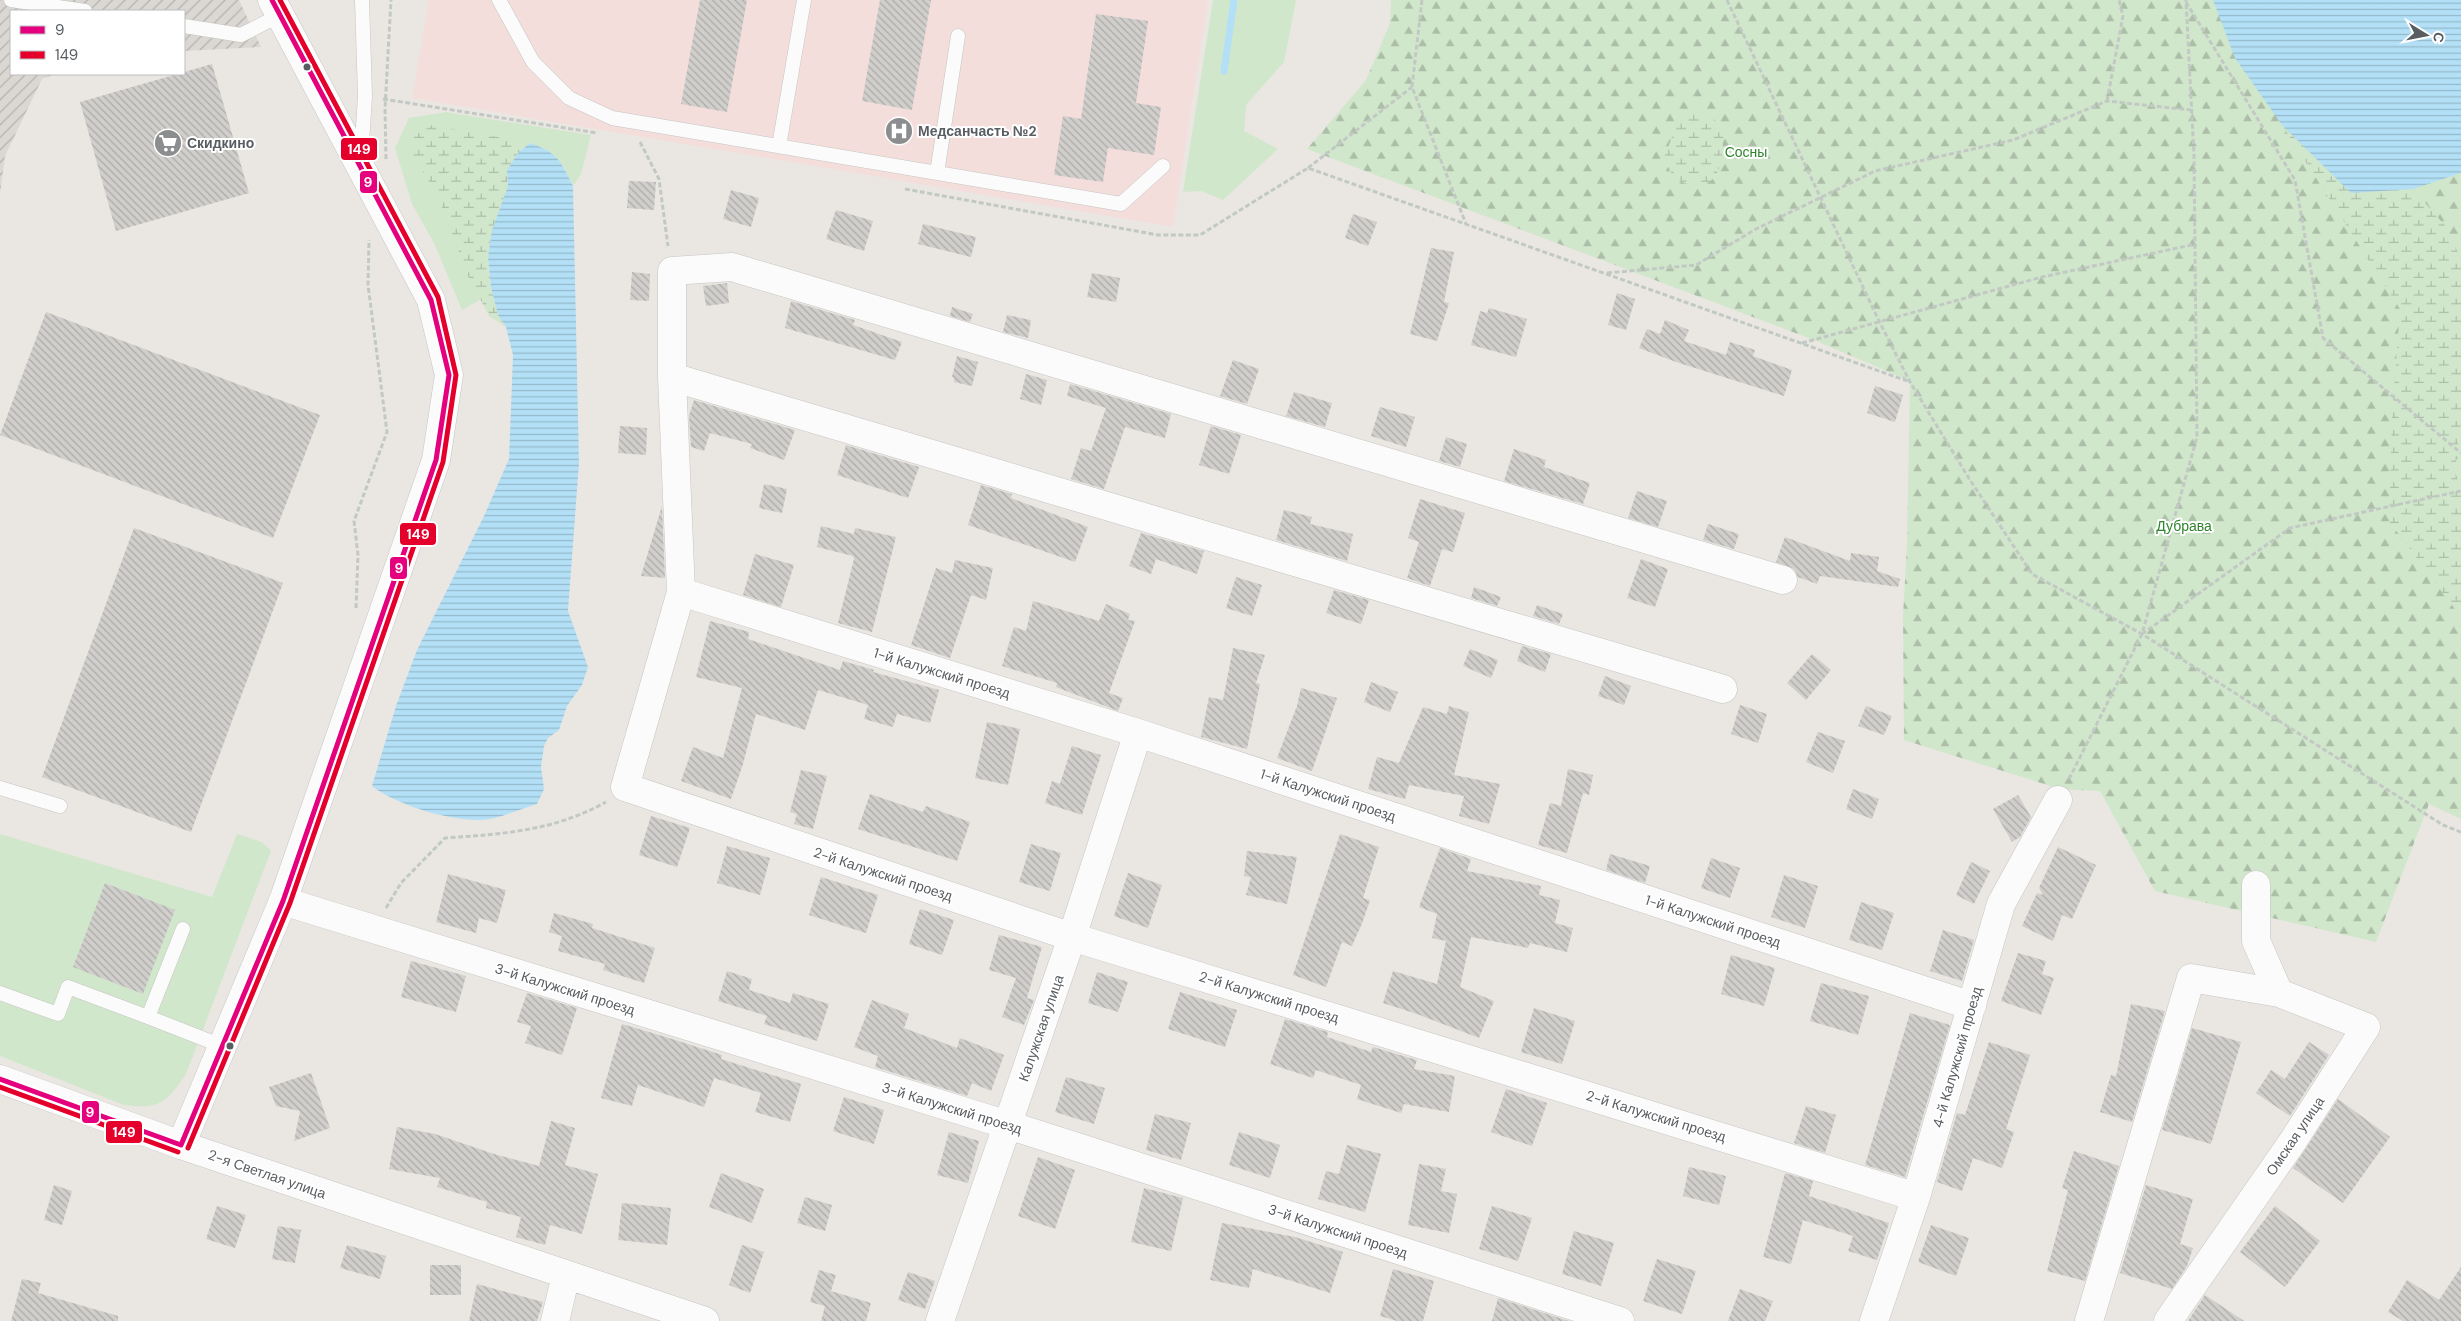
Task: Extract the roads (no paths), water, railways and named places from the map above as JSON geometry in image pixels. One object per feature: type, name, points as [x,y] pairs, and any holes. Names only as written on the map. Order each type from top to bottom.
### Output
[{"type":"street","points":[[181,1145],[283,901],[436,460],[449,374],[431,300],[373,166],[276,8]]},
{"type":"street","points":[[681,592],[672,377],[672,271],[732,267],[1783,580]]},
{"type":"street","points":[[672,377],[1723,689]]},
{"type":"street","name":"1-й Калужский проезд","points":[[681,592],[1138,733],[1972,1006]]},
{"type":"street","name":"2-й Калужский проезд","points":[[681,592],[625,787],[1072,937],[1916,1196]]},
{"type":"street","name":"Калужская улица","points":[[940,1321],[1072,937],[1138,733]]},
{"type":"street","name":"4-й Калужский проезд","points":[[1874,1321],[1916,1196],[2001,904],[2058,800]]},
{"type":"street","points":[[2256,885],[2256,941],[2279,993]]},
{"type":"street","name":"3-й Калужский проезд","points":[[283,901],[1008,1124],[1620,1321]]},
{"type":"street","name":"Омская улица","points":[[2089,1321],[2191,978],[2279,993],[2366,1027],[2293,1141],[2168,1321]]},
{"type":"street","name":"2-я Светлая улица","points":[[0,1078],[181,1145],[705,1321]]},
{"type":"street","points":[[555,1321],[566,1275]]},
{"type":"lane","points":[[11,0],[78,10]]},
{"type":"lane","points":[[362,0],[365,96],[373,166]]},
{"type":"lane","points":[[500,0],[533,62],[569,98],[612,118],[1121,204],[1163,166]]},
{"type":"lane","points":[[779,146],[804,0]]},
{"type":"lane","points":[[185,26],[241,35],[276,8]]},
{"type":"lane","points":[[937,173],[958,36]]},
{"type":"lane","points":[[0,788],[60,806]]},
{"type":"lane","points":[[148,1017],[183,929]]},
{"type":"lane","points":[[0,993],[58,1014],[68,986],[222,1046]]},
{"type":"water","points":[[2213,0],[2461,0],[2461,173],[2413,189],[2351,193],[2282,125],[2235,58]]},
{"type":"water","points":[[530,143],[539,146],[557,158],[573,186],[579,463],[568,611],[588,667],[582,685],[567,706],[559,730],[548,738],[544,746],[541,767],[544,789],[537,804],[495,818],[468,820],[439,815],[409,805],[382,793],[372,786],[396,706],[417,650],[484,516],[509,459],[513,355],[506,327],[498,315],[491,287],[488,257],[492,230],[508,186],[507,170],[518,153]]},
{"type":"waterway","points":[[1224,71],[1234,0]]},
{"type":"place","name":"Медсанчасть №2","points":[[899,131]]},
{"type":"place","name":"Скидкино","points":[[168,143]]},
{"type":"park label","name":"Сосны","points":[[1746,152]]},
{"type":"park label","name":"Дубрава","points":[[2184,526]]}]
